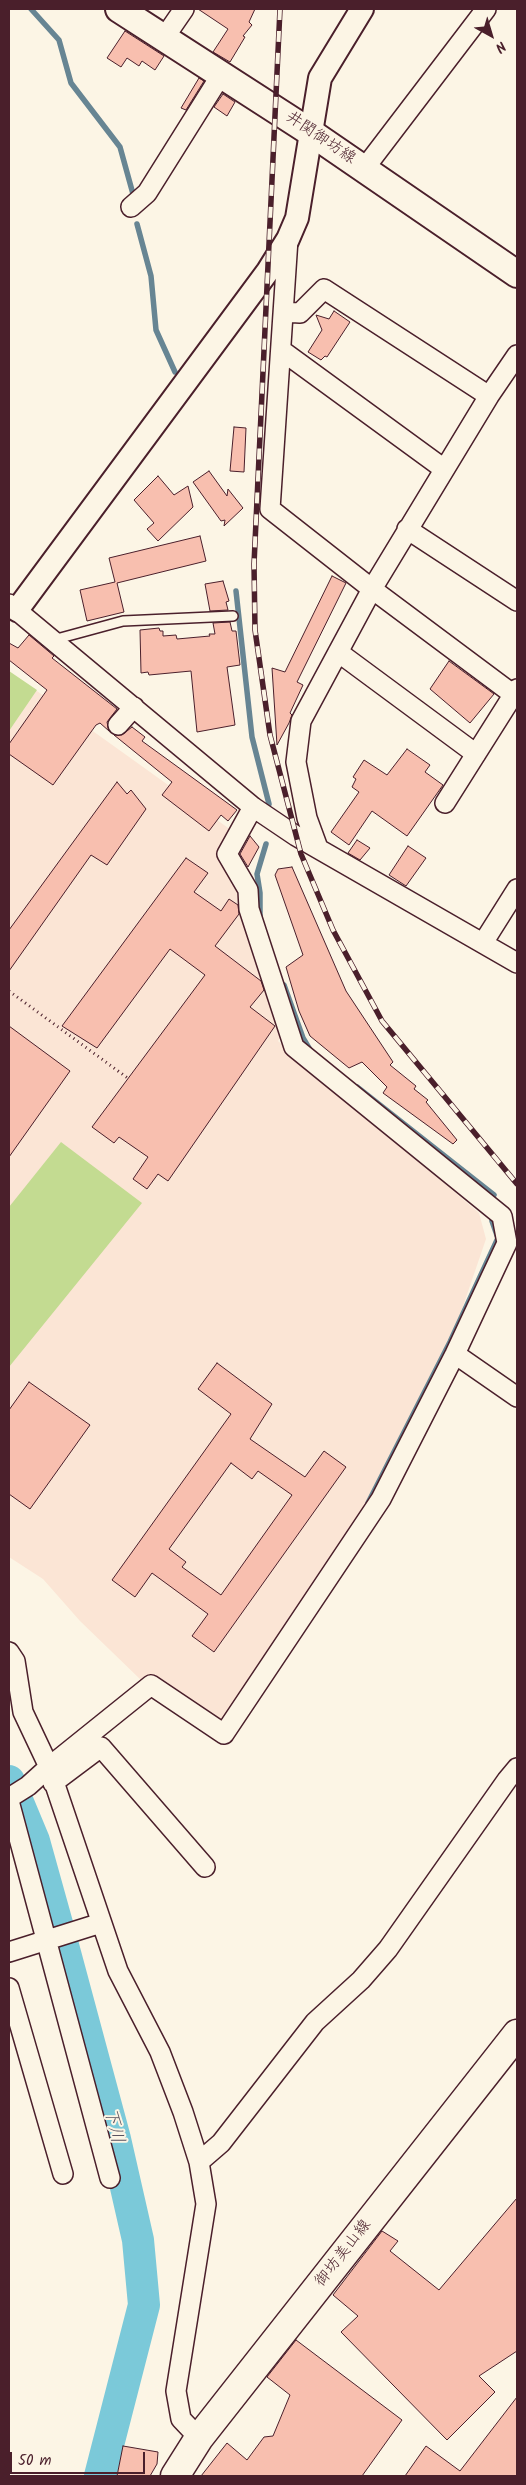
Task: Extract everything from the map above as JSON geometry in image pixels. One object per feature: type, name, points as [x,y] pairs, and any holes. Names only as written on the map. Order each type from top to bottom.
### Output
[{"type":"main road","name":"井関御坊線","points":[[119,9],[310,132],[517,274]]},
{"type":"main road","name":"御坊美山線","points":[[175,2476],[199,2438],[517,2034]]},
{"type":"street","points":[[164,38],[184,9]]},
{"type":"street","points":[[362,9],[320,78],[297,218],[288,239],[268,271],[12,612],[52,640],[253,807],[318,848],[517,964]]},
{"type":"street","points":[[364,169],[486,9]]},
{"type":"street","points":[[131,207],[147,193],[221,75]]},
{"type":"street","points":[[288,239],[270,508],[372,589],[516,692],[445,804]]},
{"type":"street","points":[[284,312],[300,313],[324,289],[489,396]]},
{"type":"street","points":[[281,350],[444,469]]},
{"type":"street","points":[[318,848],[307,818],[296,762],[302,721],[372,589],[407,529],[489,396],[517,355]]},
{"type":"street","points":[[407,529],[517,601]]},
{"type":"street","points":[[338,652],[476,754]]},
{"type":"street","points":[[118,725],[134,707]]},
{"type":"street","points":[[51,1775],[151,1685],[224,1734],[381,1499],[455,1354],[507,1243],[502,1216],[294,1047],[249,909],[248,890],[227,854],[253,807]]},
{"type":"street","points":[[483,943],[517,889]]},
{"type":"street","points":[[455,1354],[517,1397]]},
{"type":"street","points":[[9,1652],[15,1661],[23,1712],[51,1775],[118,1971],[160,2052],[183,2112],[199,2162],[206,2204],[176,2391],[181,2419],[199,2438]]},
{"type":"street","points":[[110,2178],[45,1940],[9,1799],[28,1786],[100,1747],[205,1867]]},
{"type":"street","points":[[199,2162],[221,2143],[316,2022],[361,1980],[388,1949],[514,1778]]},
{"type":"street","points":[[9,1952],[102,1923]]},
{"type":"street","points":[[9,1988],[63,2174]]},
{"type":"lane","points":[[52,640],[123,621],[233,616]]},
{"type":"path","points":[[9,991],[129,1079]]},
{"type":"shaded area","points":[[9,671],[231,830],[221,855],[244,892],[270,986],[268,1001],[284,1033],[278,1041],[479,1213],[486,1239],[448,1350],[378,1495],[221,1729],[141,1680],[80,1621],[43,1579],[9,1557]]},
{"type":"green space","points":[[9,671],[37,690],[9,731]]},
{"type":"green space","points":[[61,1142],[142,1203],[9,1367],[9,1207]]},
{"type":"building","points":[[198,9],[255,9],[249,22],[252,25],[243,36],[245,37],[230,62],[213,52],[228,29]]},
{"type":"building","points":[[125,31],[164,56],[155,70],[142,61],[139,66],[127,58],[121,67],[107,58]]},
{"type":"building","points":[[199,78],[204,81],[186,110],[181,108]]},
{"type":"building","points":[[223,94],[235,102],[227,116],[214,107]]},
{"type":"building","points":[[334,311],[350,322],[327,357],[325,356],[321,360],[308,352],[322,330],[316,315],[329,319]]},
{"type":"building","points":[[234,427],[246,428],[244,472],[230,471]]},
{"type":"building","points":[[209,471],[227,496],[228,489],[243,508],[224,526],[225,520],[221,521],[193,482]]},
{"type":"building","points":[[158,476],[174,495],[188,486],[193,507],[158,541],[147,529],[154,523],[134,500]]},
{"type":"building","points":[[200,536],[206,561],[117,583],[124,612],[87,621],[80,590],[115,582],[109,558]]},
{"type":"building","points":[[332,576],[346,583],[297,682],[303,685],[290,713],[292,715],[289,723],[277,745],[272,668],[285,672]]},
{"type":"building","points":[[223,581],[229,601],[226,602],[228,610],[210,611],[205,584]]},
{"type":"building","points":[[230,622],[232,631],[236,631],[240,665],[227,667],[235,725],[197,732],[191,671],[149,675],[148,672],[141,673],[140,630],[159,628],[160,631],[163,631],[163,636],[176,635],[177,639],[210,636],[209,634],[215,634],[213,623]]},
{"type":"building","points":[[29,635],[54,656],[52,658],[117,709],[107,722],[109,731],[100,723],[96,725],[53,785],[9,754],[9,744],[47,690],[9,660],[9,643],[18,648]]},
{"type":"building","points":[[449,661],[494,694],[470,723],[430,689]]},
{"type":"building","points":[[132,727],[145,737],[142,741],[237,810],[228,821],[221,815],[209,831],[162,795],[172,782],[114,735],[122,735]]},
{"type":"building","points":[[407,749],[430,765],[425,772],[443,785],[407,836],[372,811],[349,845],[331,832],[359,792],[352,787],[356,779],[353,777],[364,760],[387,775]]},
{"type":"building","points":[[117,782],[127,794],[131,790],[146,809],[107,865],[91,855],[9,971],[9,930]]},
{"type":"building","points":[[250,836],[259,847],[248,867],[240,854]]},
{"type":"building","points":[[357,840],[370,848],[360,860],[348,853]]},
{"type":"building","points":[[408,846],[426,858],[406,886],[389,875]]},
{"type":"building","points":[[186,858],[208,873],[194,892],[221,911],[229,899],[238,905],[239,914],[215,946],[261,981],[264,990],[250,1007],[275,1026],[168,1181],[158,1174],[147,1189],[133,1179],[148,1157],[119,1137],[114,1143],[92,1127],[205,975],[170,949],[97,1048],[62,1026]]},
{"type":"building","points":[[292,867],[346,991],[393,1062],[390,1065],[416,1086],[414,1089],[428,1100],[426,1102],[457,1140],[453,1144],[383,1093],[387,1087],[362,1062],[349,1068],[310,1036],[299,1011],[286,967],[303,955],[275,875],[278,869]]},
{"type":"building","points":[[9,1026],[70,1071],[9,1157]]},
{"type":"building","points":[[217,1363],[272,1404],[250,1439],[305,1477],[324,1451],[346,1467],[214,1652],[192,1636],[208,1614],[152,1573],[135,1597],[112,1580],[231,1414],[198,1389]],"holes":[[[231,1463],[252,1479],[258,1471],[292,1495],[221,1595],[182,1567],[186,1562],[169,1549]]]},
{"type":"building","points":[[29,1382],[90,1425],[30,1509],[9,1494],[9,1410]]},
{"type":"building","points":[[517,2198],[517,2351],[479,2376],[495,2392],[447,2440],[341,2332],[358,2316],[333,2295],[382,2231],[398,2241],[390,2251],[439,2290]]},
{"type":"building","points":[[296,2340],[402,2420],[362,2476],[201,2476],[227,2443],[247,2460],[264,2437],[273,2436],[290,2395],[267,2377]]},
{"type":"building","points":[[517,2397],[517,2476],[405,2476],[426,2446],[460,2471]]},
{"type":"building","points":[[123,2446],[158,2452],[157,2464],[150,2476],[117,2476]]},
{"type":"waterway","points":[[31,9],[59,40],[71,83],[120,147],[133,194]]},
{"type":"waterway","points":[[137,224],[151,276],[156,330],[175,372]]},
{"type":"waterway","points":[[236,591],[252,737],[269,804]]},
{"type":"waterway","points":[[260,918],[260,893],[257,874],[266,844]]},
{"type":"waterway","points":[[284,985],[303,1038],[312,1053]]},
{"type":"waterway","points":[[357,1087],[494,1195]]},
{"type":"waterway","points":[[368,1503],[450,1342],[498,1238],[492,1221]]},
{"type":"waterway","name":"下川","points":[[9,1781],[34,1841],[115,2139],[138,2240],[144,2305],[100,2476]]},
{"type":"railway","points":[[280,9],[254,564],[255,630],[270,735],[301,854],[333,930],[382,1021],[517,1184]]}]
